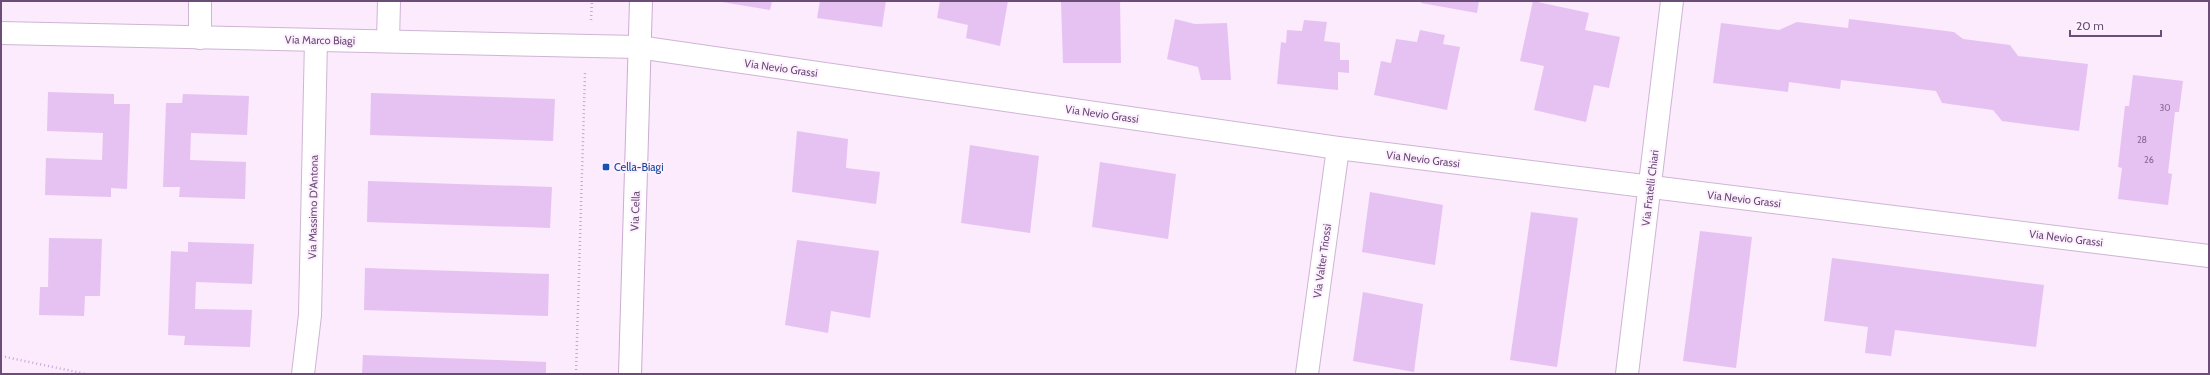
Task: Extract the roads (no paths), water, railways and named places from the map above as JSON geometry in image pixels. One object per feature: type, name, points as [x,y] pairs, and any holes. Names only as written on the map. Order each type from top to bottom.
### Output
[{"type":"street","points":[[200,1],[200,38]]},
{"type":"street","points":[[388,1],[388,41]]},
{"type":"street","name":"Via Cella","points":[[630,374],[638,47],[641,1]]},
{"type":"street","name":"Via Fratelli Chiari","points":[[1627,374],[1672,1]]},
{"type":"street","name":"Via Marco Biagi","points":[[1,33],[638,47]]},
{"type":"street","name":"Via Massimo D'Antona","points":[[303,374],[310,314],[316,40]]},
{"type":"street","name":"Via Nevio Grassi","points":[[638,47],[1338,148],[1650,188],[2209,256]]},
{"type":"street","name":"Via Valter Triossi","points":[[1307,374],[1338,148]]},
{"type":"place","name":"Cella-Biagi","points":[[606,167]]}]
